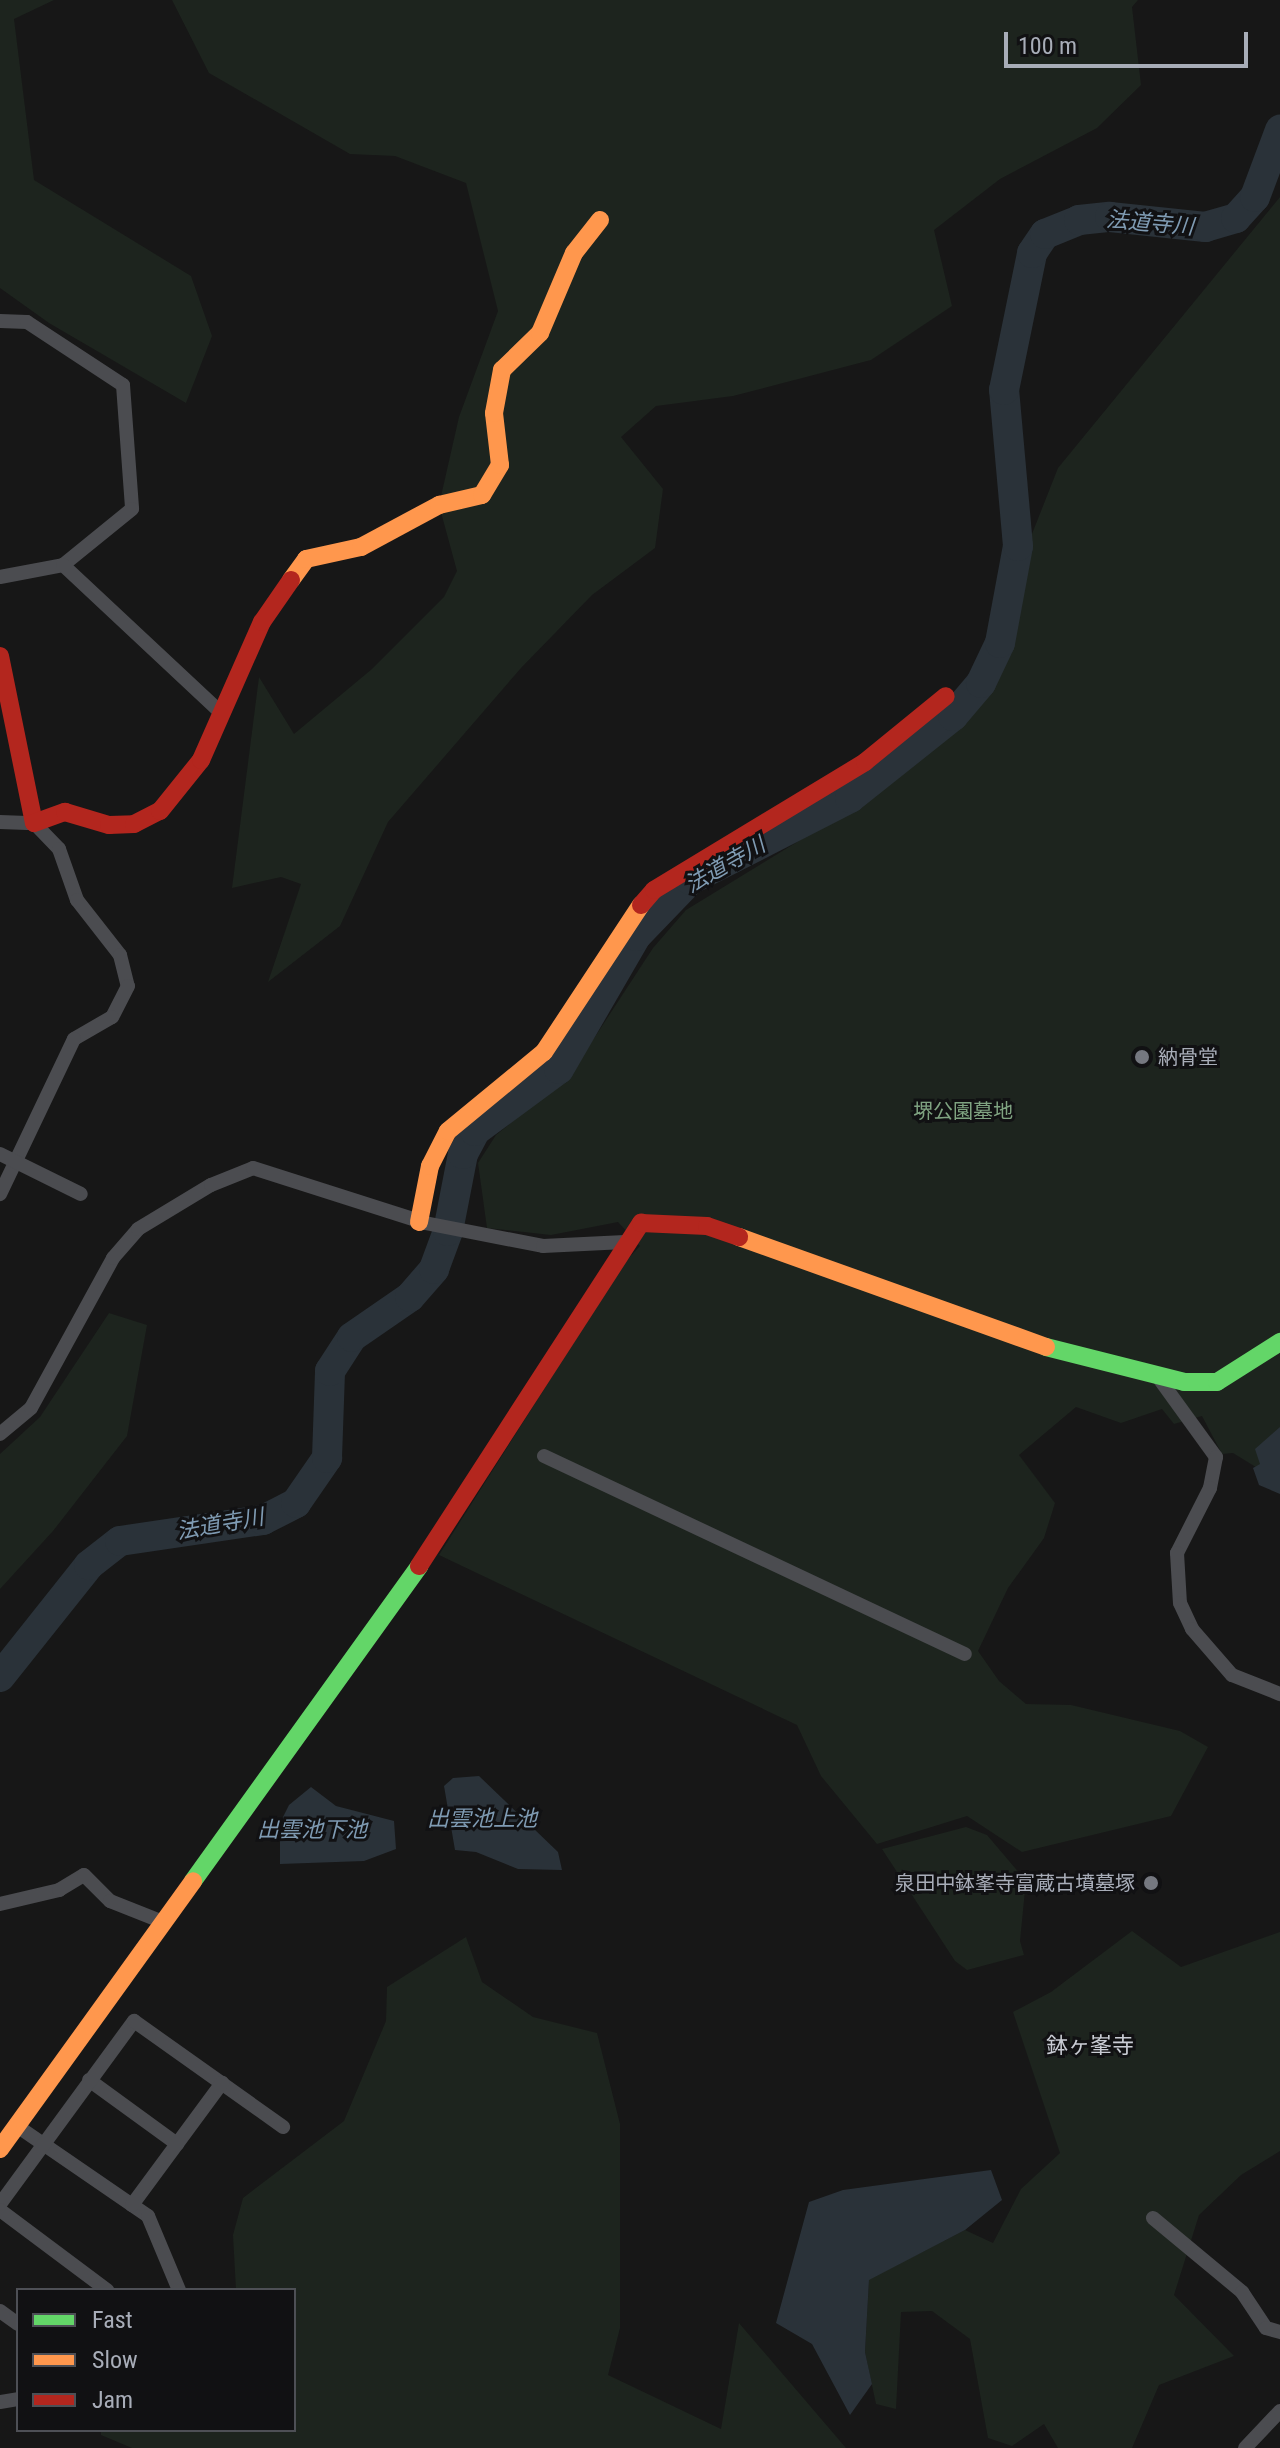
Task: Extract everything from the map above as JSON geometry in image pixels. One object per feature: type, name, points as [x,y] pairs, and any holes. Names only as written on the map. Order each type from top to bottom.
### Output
[{"type":"street","points":[[0,822],[34,823],[65,812],[109,825],[134,824],[160,811],[201,760],[219,711],[262,622],[306,559],[361,547],[439,505],[482,495],[500,465],[494,413],[502,370],[540,333],[574,253],[600,220]]},
{"type":"street","points":[[0,321],[27,322],[123,385],[132,509],[63,565],[0,577]]},
{"type":"street","points":[[63,565],[219,711]]},
{"type":"street","points":[[0,656],[34,823],[59,849],[77,900],[120,955],[128,986],[112,1017],[74,1039],[0,1194]]},
{"type":"street","points":[[422,1222],[430,1166],[448,1131],[544,1052],[629,919],[654,890],[865,762],[946,696]]},
{"type":"street","points":[[0,1154],[81,1194]]},
{"type":"street","points":[[0,1434],[31,1408],[113,1258],[138,1229],[211,1185],[253,1168],[422,1222],[543,1246],[625,1242]]},
{"type":"street","points":[[0,2149],[441,1535],[625,1242],[641,1223],[707,1226],[1060,1352],[1158,1377],[1217,1382],[1280,1342]]},
{"type":"street","points":[[1158,1377],[1216,1457],[1210,1488],[1177,1553],[1180,1603],[1192,1629],[1232,1675],[1280,1694]]},
{"type":"street","points":[[544,1456],[965,1654]]},
{"type":"street","points":[[0,1904],[59,1890],[84,1875],[110,1901],[163,1922]]},
{"type":"street","points":[[104,2288],[0,2207],[42,2143],[134,2021],[283,2127]]},
{"type":"street","points":[[89,2080],[177,2144]]},
{"type":"street","points":[[132,2205],[222,2083]]},
{"type":"street","points":[[17,2126],[148,2216],[178,2288]]},
{"type":"street","points":[[1153,2218],[1242,2292],[1266,2328],[1280,2332]]},
{"type":"street","points":[[1246,2447],[1280,2411]]},
{"type":"green space","points":[[0,0],[54,0],[14,19],[34,180],[191,276],[212,336],[186,403],[49,323],[0,288]]},
{"type":"green space","points":[[172,0],[1138,0],[1132,7],[1141,85],[1097,128],[1000,179],[934,230],[952,306],[871,360],[733,396],[656,406],[621,437],[663,489],[655,548],[592,595],[521,668],[388,822],[340,926],[268,982],[301,884],[281,877],[232,888],[259,677],[294,734],[372,669],[444,597],[457,571],[439,505],[459,417],[498,311],[466,183],[395,156],[350,154],[209,73]]},
{"type":"green space","name":"堺公園墓地","points":[[1280,197],[1280,1482],[1233,1453],[1222,1454],[1202,1416],[1174,1424],[1162,1409],[1121,1423],[1076,1407],[1019,1455],[1055,1503],[1044,1538],[1008,1588],[978,1651],[999,1681],[1026,1704],[1071,1705],[1180,1731],[1208,1747],[1171,1816],[1022,1852],[967,1816],[877,1844],[821,1776],[797,1725],[439,1555],[624,1263],[640,1246],[618,1222],[551,1235],[487,1228],[478,1163],[496,1135],[570,1075],[653,948],[686,910],[872,796],[960,726],[1003,643],[1030,539],[1058,468]]},
{"type":"green space","points":[[109,1313],[147,1325],[127,1436],[53,1531],[0,1589],[0,1454],[40,1417]]},
{"type":"green space","points":[[966,1827],[987,1835],[1021,1875],[1025,1890],[1020,1941],[1024,1955],[967,1970],[955,1961],[882,1849]]},
{"type":"green space","points":[[1132,1931],[1181,1967],[1280,1932],[1280,2151],[1241,2175],[1199,2215],[1174,2295],[1234,2356],[1159,2385],[1132,2448],[1058,2448],[1044,2424],[1012,2446],[988,2438],[970,2339],[932,2311],[901,2312],[896,2409],[876,2404],[865,2352],[869,2279],[965,2230],[993,2243],[1021,2189],[1060,2153],[1013,2012],[1051,1992]]},
{"type":"green space","points":[[466,1937],[482,1982],[533,2017],[597,2033],[620,2124],[620,2328],[608,2375],[721,2429],[739,2323],[846,2448],[132,2448],[101,2435],[101,2432],[296,2432],[296,2288],[236,2288],[233,2235],[243,2198],[344,2121],[386,2021],[387,1987]]},
{"type":"water","points":[[1280,1427],[1280,1494],[1259,1485],[1253,1468],[1260,1464],[1255,1449]]},
{"type":"water","name":"出雲池上池","points":[[479,1776],[558,1852],[562,1870],[518,1869],[476,1852],[455,1850],[444,1786],[453,1778]]},
{"type":"water","name":"出雲池下池","points":[[311,1787],[336,1806],[394,1821],[396,1849],[364,1861],[280,1864],[280,1823],[289,1805]]},
{"type":"water","points":[[991,2170],[1002,2200],[965,2230],[869,2280],[865,2352],[872,2384],[850,2415],[812,2344],[776,2323],[809,2202],[843,2190]]},
{"type":"waterway","name":"法道寺川","points":[[0,1677],[89,1565],[120,1541],[263,1520],[296,1503],[327,1458],[330,1371],[352,1337],[410,1297],[434,1269],[448,1231],[463,1154],[475,1131],[559,1069],[636,936],[690,880],[850,798],[953,716],[981,683],[1000,643],[1018,546],[1004,390],[1032,253],[1045,234],[1079,220],[1110,217],[1205,227],[1236,218],[1255,197],[1280,130]]},
{"type":"traffic: fast","points":[[1046,1347],[1184,1382],[1217,1382],[1280,1342]]},
{"type":"traffic: fast","points":[[193,1881],[419,1566]]},
{"type":"traffic: slow","points":[[291,580],[306,559],[361,547],[439,505],[482,495],[500,465],[494,413],[502,370],[540,333],[574,253],[600,220]]},
{"type":"traffic: slow","points":[[419,1222],[430,1166],[448,1131],[544,1052],[641,905]]},
{"type":"traffic: slow","points":[[739,1237],[1046,1347]]},
{"type":"traffic: slow","points":[[0,2149],[193,1881]]},
{"type":"traffic: jam","points":[[0,656],[34,823],[65,812],[109,825],[134,824],[160,811],[201,760],[262,622],[291,580]]},
{"type":"traffic: jam","points":[[641,905],[654,890],[865,762],[946,696]]},
{"type":"traffic: jam","points":[[419,1566],[641,1223],[707,1226],[739,1237]]},
{"type":"place","name":"納骨堂","points":[[1142,1057]]},
{"type":"place","name":"泉田中鉢峯寺富蔵古墳墓塚","points":[[1151,1883]]},
{"type":"district","name":"鉢ヶ峯寺","points":[[1090,2046]]}]
